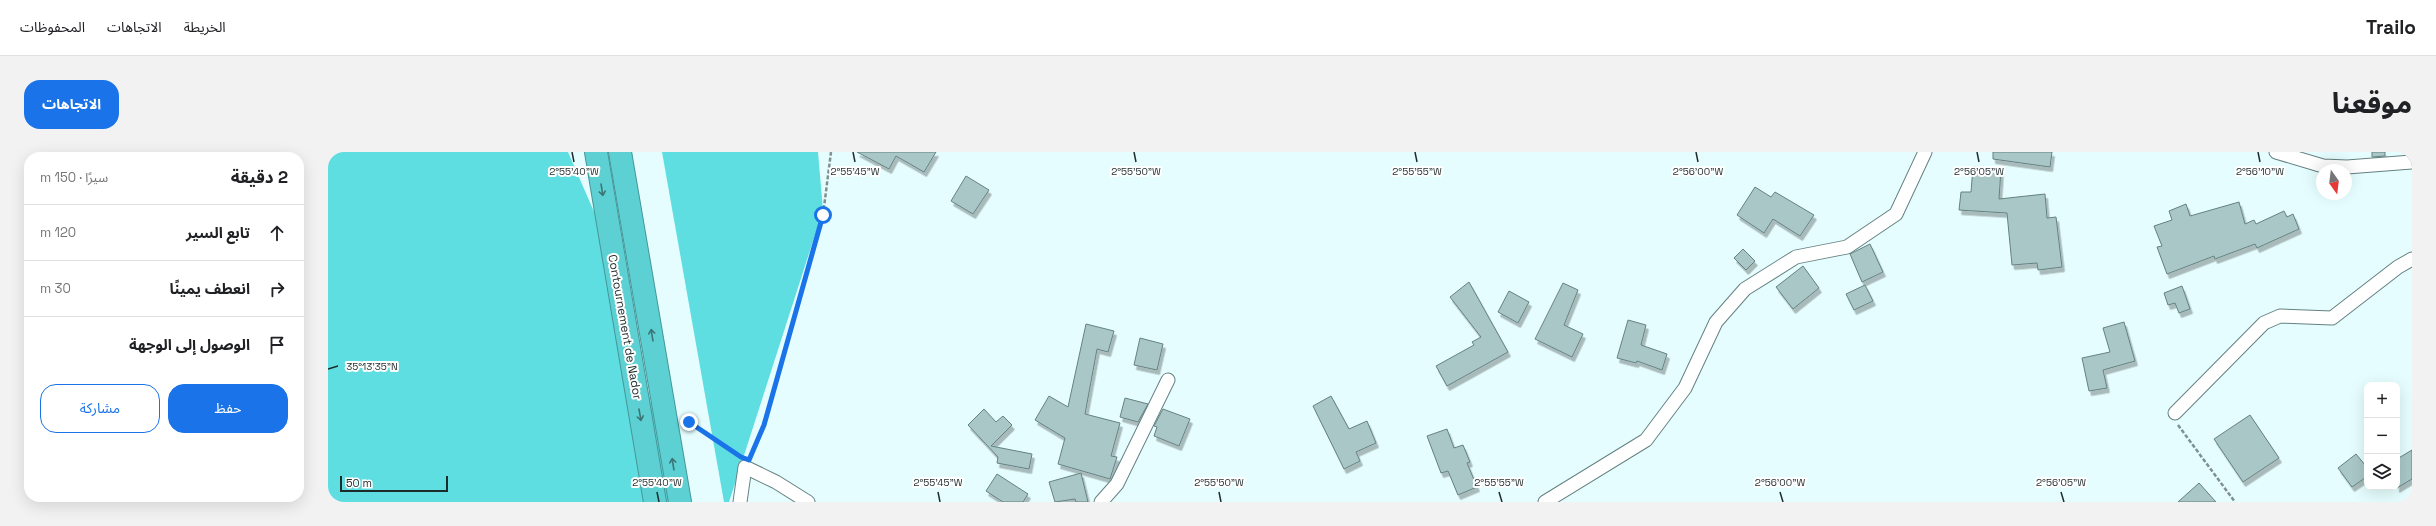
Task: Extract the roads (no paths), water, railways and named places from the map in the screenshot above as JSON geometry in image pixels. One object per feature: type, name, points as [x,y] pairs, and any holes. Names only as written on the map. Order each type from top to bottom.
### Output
[{"type":"highway","name":"Contournement de Nador","points":[[596,152],[655,502]]},
{"type":"highway","name":"Contournement de Nador","points":[[620,152],[680,502]]},
{"type":"highway","points":[[617,280],[642,276]]},
{"type":"street","points":[[1545,502],[1646,440],[1684,388],[1716,322],[1745,289],[1796,257],[1847,247],[1896,214],[1925,152]]},
{"type":"street","points":[[2276,152],[2323,166],[2347,168],[2412,162]]},
{"type":"street","points":[[2175,413],[2264,323],[2280,316],[2332,318],[2398,267],[2412,259]]},
{"type":"street","points":[[1102,502],[1117,484],[1168,380]]},
{"type":"street","points":[[740,502],[747,463],[808,502]]}]
